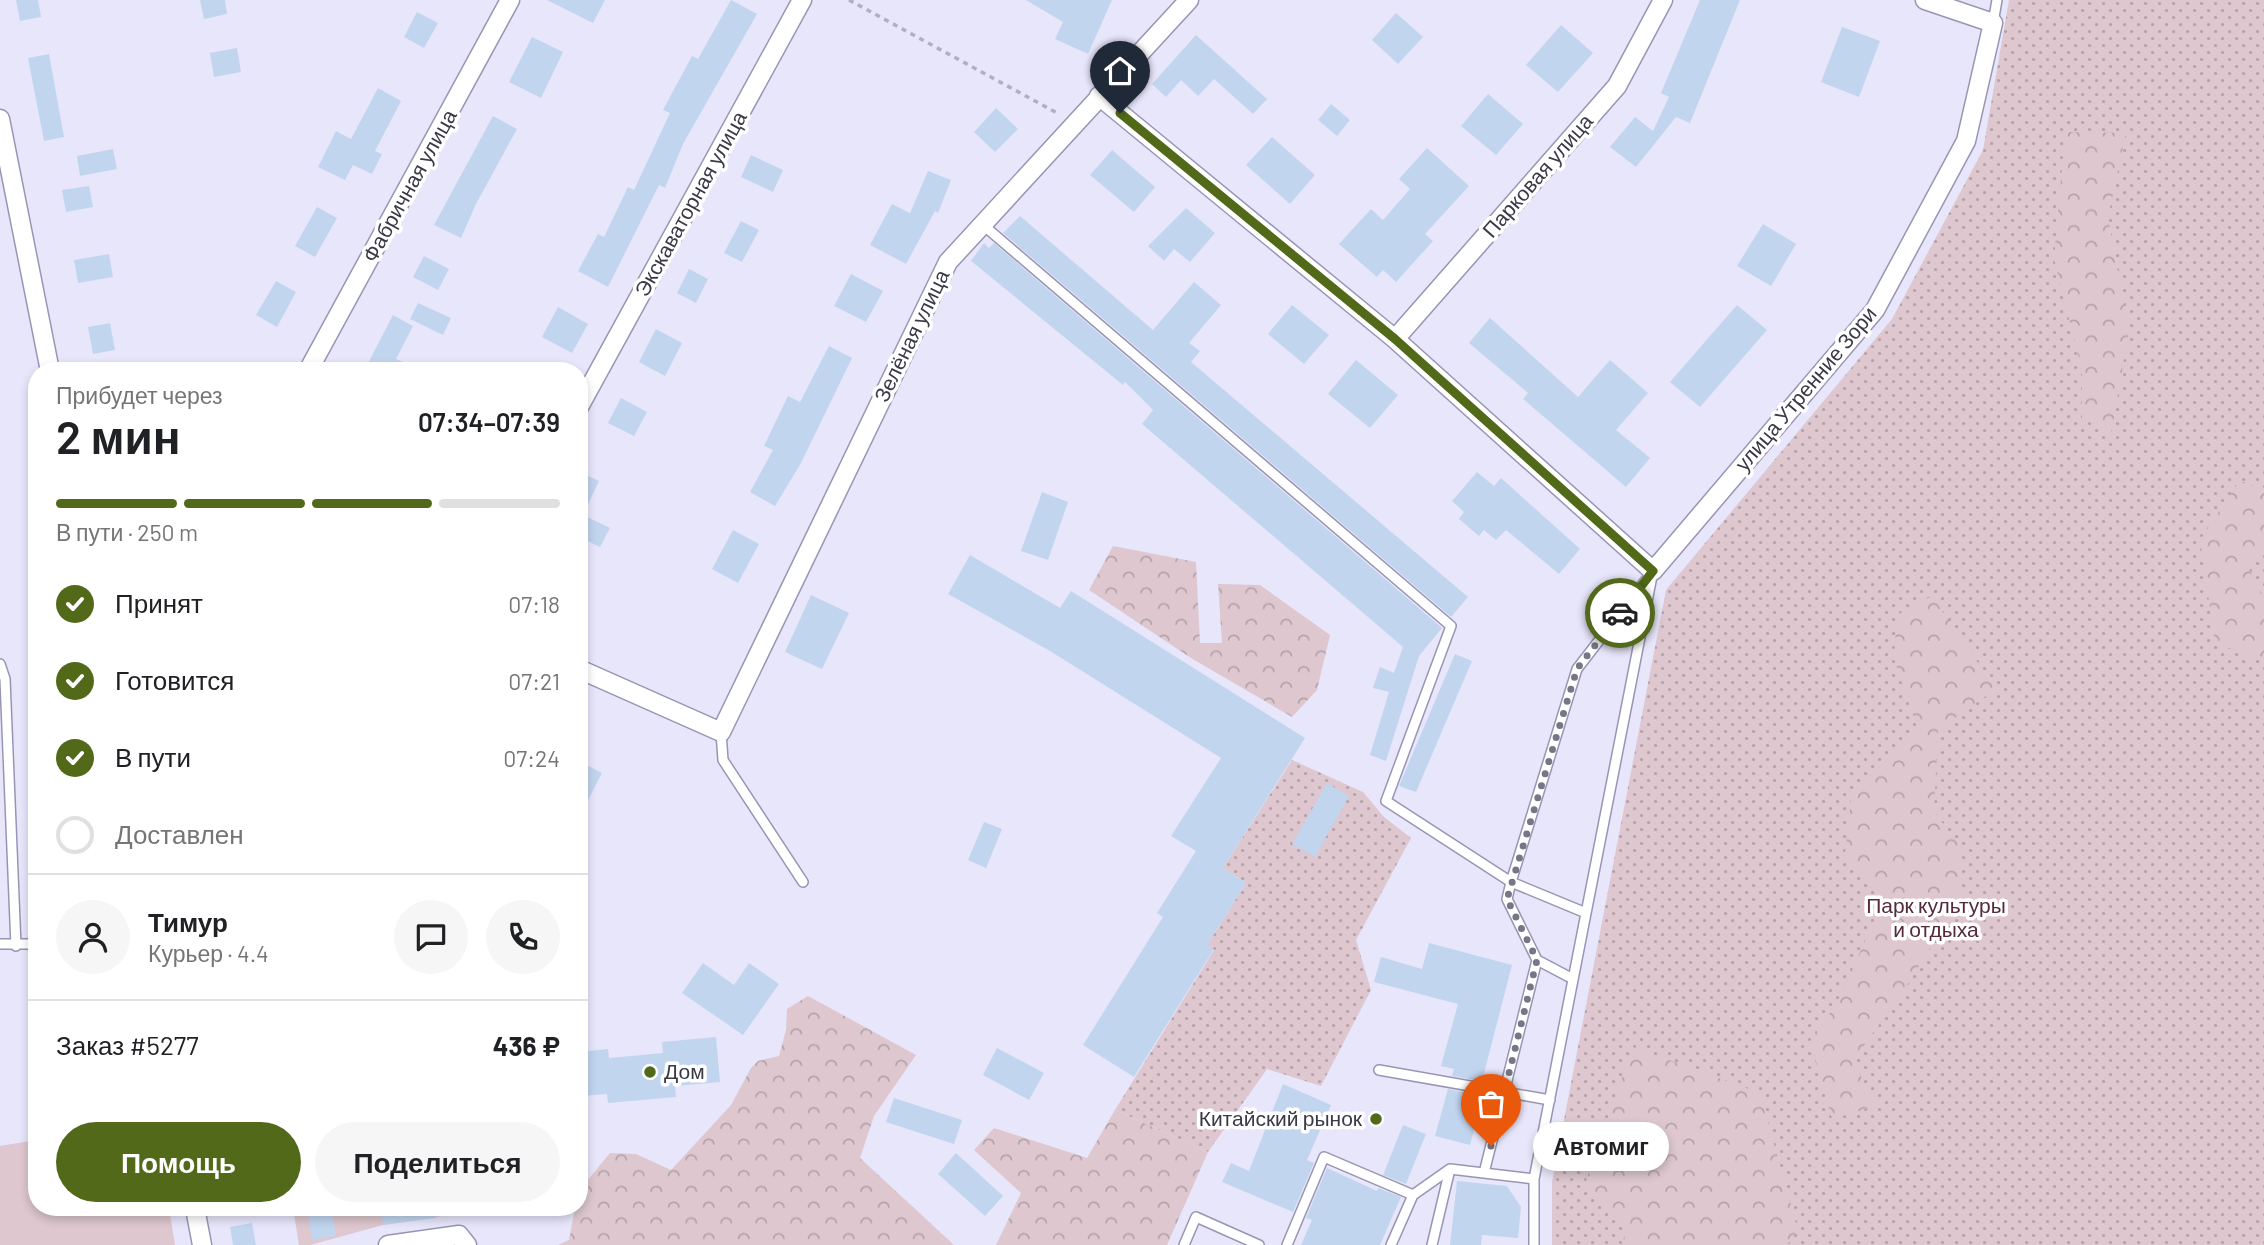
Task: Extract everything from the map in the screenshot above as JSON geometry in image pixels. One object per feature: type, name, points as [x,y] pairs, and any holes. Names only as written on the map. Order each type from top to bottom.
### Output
[{"type":"street","name":"Фабричная улица","points":[[313,362],[510,0]]},
{"type":"street","name":"Экскаваторная улица","points":[[588,391],[802,0]]},
{"type":"street","name":"Зелёная улица","points":[[721,732],[948,261],[1189,0]]},
{"type":"street","name":"Парковая улица","points":[[1395,339],[1617,86],[1662,0]]},
{"type":"street","points":[[1923,1],[1993,23]]},
{"type":"street","name":"улица Утренние Зори","points":[[1653,571],[1875,310],[1966,141],[1993,23]]},
{"type":"street","points":[[1099,96],[1395,339],[1653,571]]},
{"type":"street","points":[[0,119],[48,362]]},
{"type":"street","points":[[588,674],[721,732]]},
{"type":"street","points":[[197,1216],[202,1245]]},
{"type":"street","points":[[388,1245],[459,1235],[467,1245]]},
{"type":"lane","points":[[1993,23],[1997,0]]},
{"type":"lane","points":[[981,223],[1451,626],[1386,800],[1511,883],[1586,913]]},
{"type":"lane","points":[[1573,979],[1537,960],[1507,899],[1577,669],[1653,571]]},
{"type":"lane","points":[[1534,1245],[1534,1179],[1653,571]]},
{"type":"lane","points":[[0,664],[16,946]]},
{"type":"lane","points":[[721,732],[723,760],[803,883]]},
{"type":"lane","points":[[0,944],[28,945]]},
{"type":"lane","points":[[1484,1173],[1537,960]]},
{"type":"lane","points":[[1379,1070],[1550,1100]]},
{"type":"lane","points":[[1287,1245],[1324,1157],[1413,1195]]},
{"type":"lane","points":[[1391,1245],[1413,1195],[1450,1169],[1534,1179]]},
{"type":"lane","points":[[1432,1245],[1450,1169]]},
{"type":"lane","points":[[1184,1245],[1196,1217],[1259,1245]]},
{"type":"path","points":[[849,0],[1075,123]]},
{"type":"green space","name":"Парк культуры и отдыха","points":[[2009,0],[2264,0],[2264,1245],[1552,1245],[1552,1182],[1666,590],[1892,319],[1983,150]]},
{"type":"green space","points":[[2065,132],[2126,133],[2108,217],[2129,331],[2111,434],[2082,418],[2082,370],[2054,259]]},
{"type":"green space","points":[[2240,480],[2264,492],[2264,552],[2248,567],[2264,598],[2264,661],[2215,643],[2200,540]]},
{"type":"green space","points":[[1113,546],[1196,562],[1200,643],[1222,643],[1218,584],[1260,585],[1330,635],[1317,690],[1292,717],[1191,658],[1089,590]]},
{"type":"green space","points":[[1932,596],[1996,689],[1938,730],[1934,811],[1958,844],[1961,898],[1906,987],[1853,1061],[1876,1106],[1832,1119],[1810,1041],[1838,1002],[1883,900],[1845,854],[1851,799],[1918,730],[1894,659],[1897,615]]},
{"type":"green space","points":[[1292,760],[1363,792],[1384,817],[1411,838],[1356,940],[1371,990],[1321,1086],[1267,1069],[1208,1152],[1115,1110],[1214,950],[1207,945],[1246,883],[1223,868]]},
{"type":"green space","points":[[808,996],[916,1055],[874,1116],[860,1158],[954,1245],[558,1245],[569,1240],[574,1216],[588,1216],[588,1180],[610,1153],[636,1154],[671,1170],[731,1105],[751,1068],[758,1061],[779,1056],[786,1030],[787,1009]]},
{"type":"green space","points":[[1633,1047],[1760,1093],[1798,1230],[1787,1245],[1621,1245],[1626,1232],[1586,1181]]},
{"type":"green space","points":[[1115,1110],[1208,1152],[1167,1245],[996,1245],[1021,1193],[974,1150],[994,1128],[1087,1158]]},
{"type":"green space","points":[[28,1141],[28,1216],[170,1216],[175,1245],[0,1245],[0,1146]]},
{"type":"green space","points":[[294,1216],[442,1216],[383,1225],[310,1245],[299,1245]]},
{"type":"building","points":[[16,0],[38,0],[41,17],[20,21]]},
{"type":"building","points":[[200,0],[225,0],[227,14],[204,19]]},
{"type":"building","points":[[547,0],[605,0],[593,23]]},
{"type":"building","points":[[731,0],[757,14],[683,144],[665,188],[659,185],[608,287],[578,271],[598,234],[604,237],[628,187],[634,190],[670,113],[663,110],[692,56],[698,59]]},
{"type":"building","points":[[1026,0],[1112,0],[1088,54],[1055,39],[1063,22]]},
{"type":"building","points":[[1700,0],[1740,0],[1690,123],[1676,117],[1636,167],[1610,147],[1635,117],[1653,131],[1669,97],[1661,93]]},
{"type":"building","points":[[417,12],[438,23],[424,48],[404,37]]},
{"type":"building","points":[[1396,13],[1423,37],[1398,64],[1372,40]]},
{"type":"building","points":[[1561,25],[1593,53],[1558,92],[1526,65]]},
{"type":"building","points":[[1842,27],[1880,41],[1859,97],[1821,82]]},
{"type":"building","points":[[1196,35],[1267,99],[1253,114],[1214,79],[1198,96],[1181,80],[1166,97],[1152,84]]},
{"type":"building","points":[[532,37],[563,52],[541,98],[509,82]]},
{"type":"building","points":[[237,48],[241,72],[214,77],[210,53]]},
{"type":"building","points":[[49,54],[64,137],[44,141],[28,58]]},
{"type":"building","points":[[378,88],[401,101],[375,151],[382,154],[372,174],[353,165],[345,180],[318,167],[336,131],[351,139]]},
{"type":"building","points":[[1488,94],[1523,124],[1496,155],[1461,126]]},
{"type":"building","points":[[1331,104],[1350,120],[1337,136],[1318,120]]},
{"type":"building","points":[[996,108],[1018,129],[995,152],[974,132]]},
{"type":"building","points":[[493,116],[517,129],[476,204],[461,238],[434,225]]},
{"type":"building","points":[[1272,137],[1315,175],[1290,204],[1246,165]]},
{"type":"building","points":[[1427,148],[1469,186],[1425,234],[1433,241],[1396,282],[1383,270],[1377,277],[1339,244],[1371,209],[1383,220],[1410,189],[1399,179]]},
{"type":"building","points":[[113,149],[117,169],[80,176],[77,156]]},
{"type":"building","points":[[1112,150],[1155,187],[1134,212],[1090,175]]},
{"type":"building","points":[[751,155],[783,170],[773,192],[741,177]]},
{"type":"building","points":[[928,171],[951,180],[938,213],[935,211],[906,264],[870,245],[892,204],[910,213]]},
{"type":"building","points":[[89,186],[93,207],[66,212],[62,190]]},
{"type":"building","points":[[317,207],[337,218],[315,257],[295,246]]},
{"type":"building","points":[[1186,208],[1215,233],[1190,262],[1174,249],[1164,261],[1148,246]]},
{"type":"building","points":[[1020,216],[1153,330],[1194,282],[1221,305],[1189,343],[1200,351],[1191,362],[1468,597],[1451,617],[1003,233]]},
{"type":"building","points":[[741,221],[759,230],[742,262],[724,253]]},
{"type":"building","points":[[1763,224],[1796,244],[1771,286],[1737,266]]},
{"type":"building","points":[[984,243],[989,248],[994,243],[1442,628],[1419,656],[1386,761],[1370,755],[1389,692],[1373,688],[1380,667],[1394,673],[1403,647],[1142,424],[1153,410],[1125,382],[1123,385],[971,261]]},
{"type":"building","points":[[109,254],[113,277],[78,283],[74,260]]},
{"type":"building","points":[[424,256],[449,269],[438,290],[413,277]]},
{"type":"building","points":[[689,269],[708,279],[696,303],[677,293]]},
{"type":"building","points":[[851,274],[883,291],[866,322],[834,306]]},
{"type":"building","points":[[276,281],[296,292],[277,327],[256,315]]},
{"type":"building","points":[[418,303],[451,318],[443,335],[410,319]]},
{"type":"building","points":[[1292,305],[1329,335],[1304,364],[1268,334]]},
{"type":"building","points":[[1737,305],[1767,330],[1700,407],[1670,382]]},
{"type":"building","points":[[558,307],[588,324],[572,353],[542,337]]},
{"type":"building","points":[[393,315],[413,326],[396,359],[403,362],[369,362]]},
{"type":"building","points":[[1490,318],[1578,397],[1610,360],[1648,393],[1616,430],[1650,458],[1626,487],[1523,399],[1528,393],[1469,343]]},
{"type":"building","points":[[110,323],[115,350],[93,354],[88,327]]},
{"type":"building","points":[[656,329],[682,343],[665,376],[639,362]]},
{"type":"building","points":[[829,346],[852,358],[801,463],[775,506],[750,492],[773,450],[764,446],[788,396],[800,402]]},
{"type":"building","points":[[1356,360],[1398,395],[1370,428],[1328,394]]},
{"type":"building","points":[[621,398],[647,412],[634,436],[608,423]]},
{"type":"building","points":[[1477,472],[1494,486],[1501,478],[1580,549],[1559,574],[1506,530],[1496,540],[1484,530],[1479,536],[1459,519],[1464,512],[1452,501]]},
{"type":"building","points":[[588,476],[599,481],[588,504]]},
{"type":"building","points":[[1042,492],[1068,502],[1048,560],[1021,551]]},
{"type":"building","points":[[588,517],[610,528],[600,547],[588,541]]},
{"type":"building","points":[[733,530],[759,544],[738,583],[712,569]]},
{"type":"building","points":[[970,555],[1060,608],[1071,591],[1305,738],[1223,868],[1246,883],[1207,945],[1214,949],[1134,1077],[1083,1045],[1163,917],[1157,913],[1196,851],[1171,836],[1221,758],[1050,651],[948,594]]},
{"type":"building","points":[[811,595],[849,613],[822,669],[785,652]]},
{"type":"building","points":[[1455,654],[1472,661],[1416,792],[1399,786]]},
{"type":"building","points":[[588,766],[602,773],[588,800]]},
{"type":"building","points":[[1327,783],[1349,796],[1315,857],[1292,844]]},
{"type":"building","points":[[984,822],[1002,829],[986,868],[968,860]]},
{"type":"building","points":[[1429,943],[1512,965],[1482,1081],[1452,1076],[1454,1069],[1441,1066],[1458,1004],[1374,982],[1381,957],[1422,969]]},
{"type":"building","points":[[703,963],[734,985],[749,963],[779,984],[743,1035],[682,993]]},
{"type":"building","name":"Дом","points":[[716,1037],[720,1082],[675,1086],[676,1097],[608,1103],[607,1094],[588,1096],[588,1051],[608,1049],[609,1058],[663,1053],[662,1042]]},
{"type":"building","points":[[997,1048],[1044,1073],[1029,1100],[983,1075]]},
{"type":"building","points":[[1283,1084],[1331,1105],[1307,1160],[1314,1163],[1293,1212],[1222,1182],[1231,1163],[1249,1171]]},
{"type":"building","points":[[1448,1089],[1479,1095],[1478,1097],[1483,1099],[1470,1145],[1435,1136]]},
{"type":"building","points":[[894,1098],[962,1120],[954,1144],[886,1122]]},
{"type":"building","points":[[1403,1125],[1426,1134],[1406,1184],[1383,1175]]},
{"type":"building","points":[[956,1153],[1003,1196],[985,1216],[938,1174]]},
{"type":"building","points":[[1327,1168],[1377,1191],[1378,1188],[1401,1197],[1380,1245],[1301,1245],[1312,1220],[1306,1218]]},
{"type":"building","points":[[1457,1181],[1507,1186],[1521,1207],[1518,1238],[1482,1235],[1481,1245],[1450,1245]]},
{"type":"building","points":[[308,1216],[333,1216],[336,1236],[312,1240]]},
{"type":"building","points":[[382,1216],[436,1216],[436,1218],[383,1225]]},
{"type":"building","points":[[252,1223],[256,1245],[233,1245],[230,1227]]},
{"type":"way so far","points":[[1491,1146],[1537,960],[1507,899],[1577,669],[1620,613]]},
{"type":"place","name":"Дом","points":[[650,1072]]},
{"type":"place","name":"Китайский рынок","points":[[1376,1119]]},
{"type":"place","name":"Автомиг","points":[[1491,1146]]},
{"type":"route","points":[[1120,113],[1395,339],[1653,571],[1620,613]]}]
